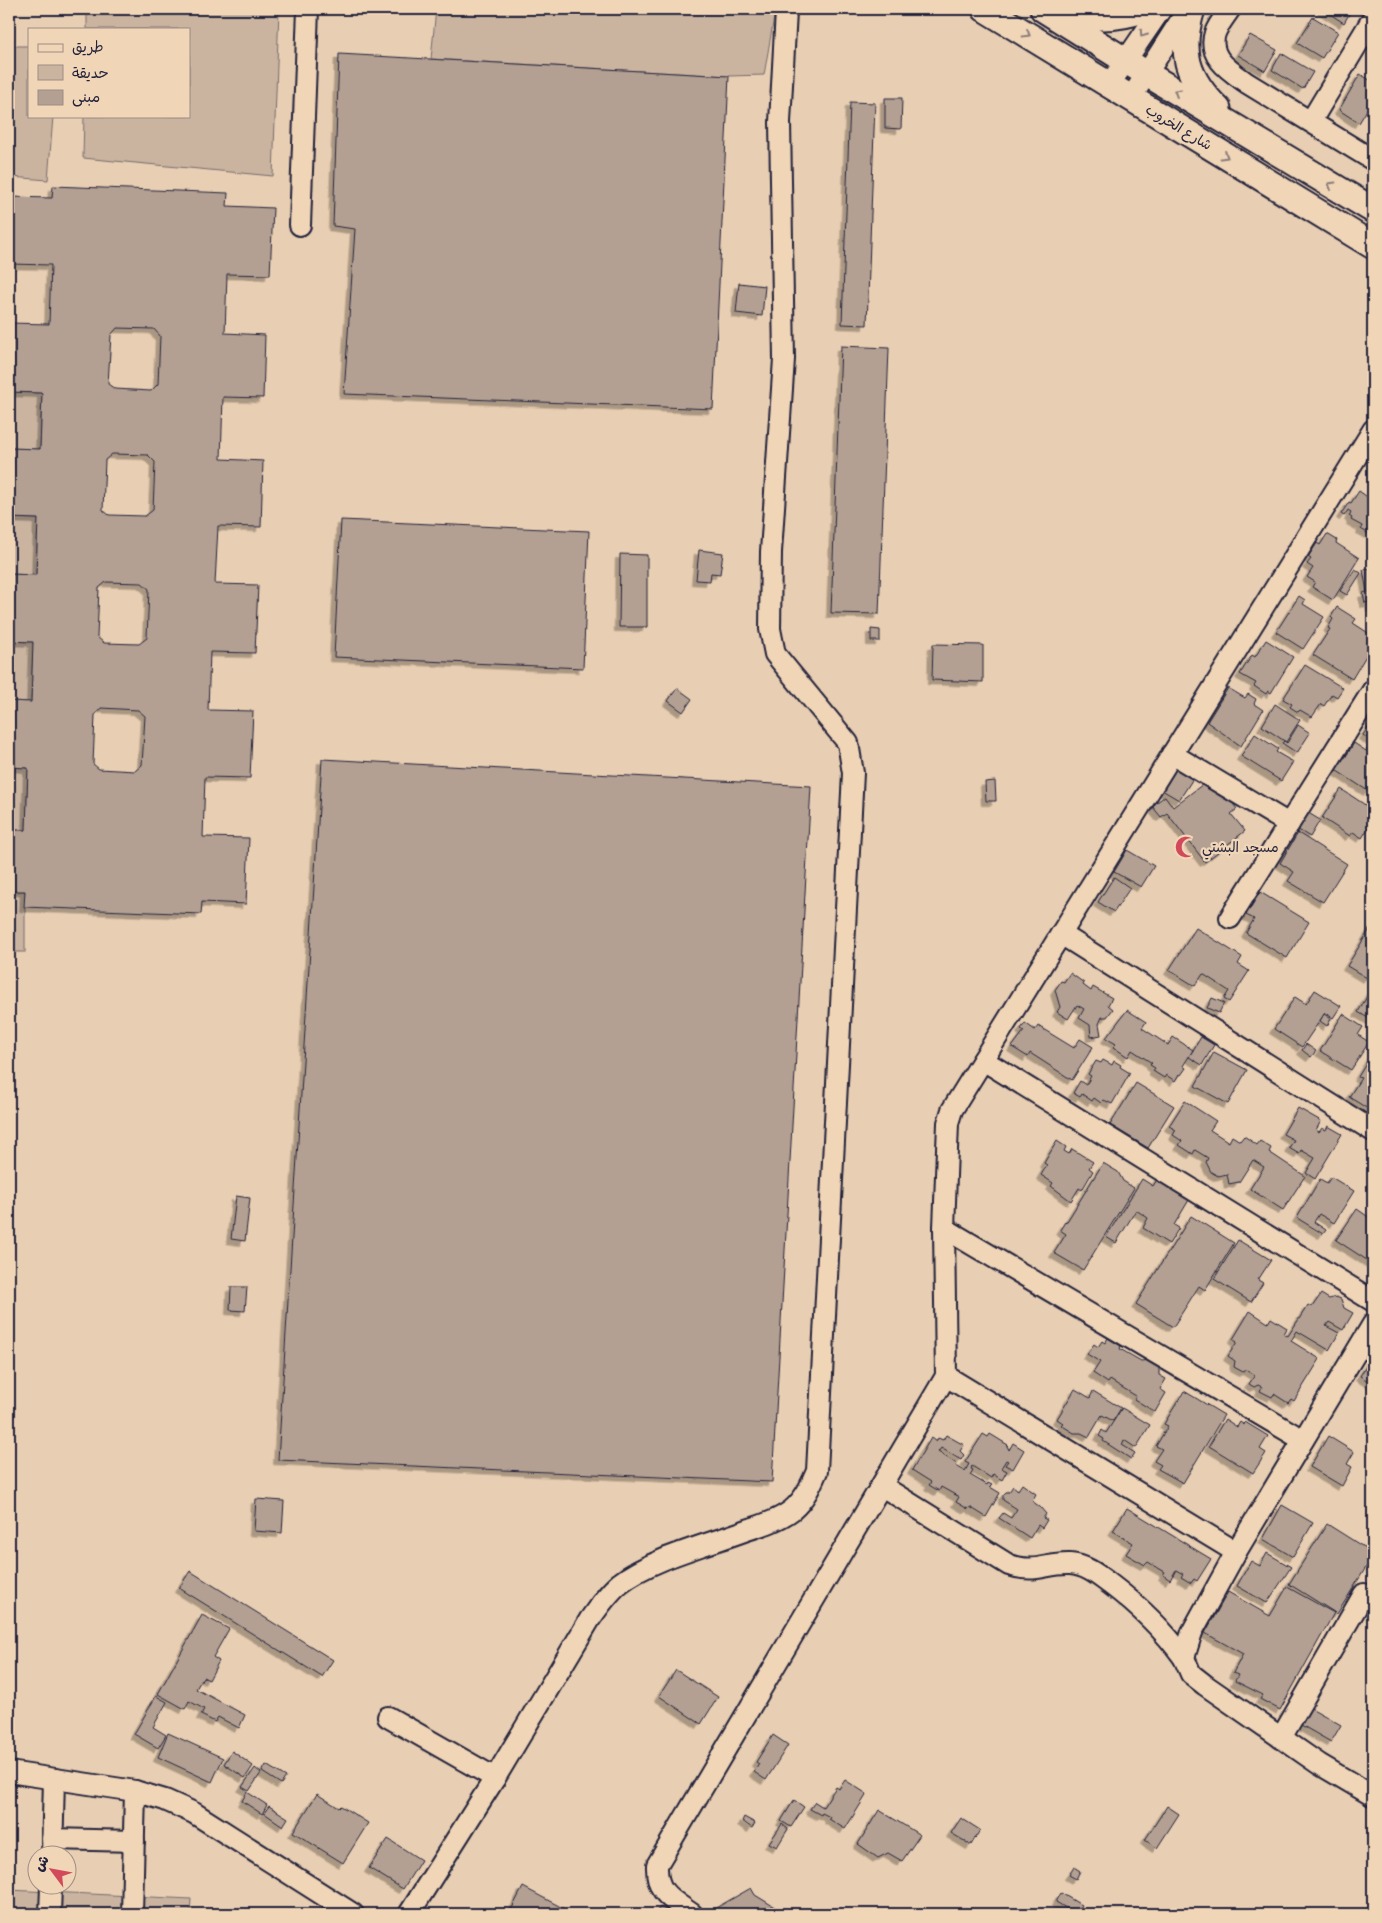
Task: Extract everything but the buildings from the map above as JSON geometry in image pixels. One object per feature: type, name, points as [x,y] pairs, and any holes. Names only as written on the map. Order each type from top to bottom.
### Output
[{"type":"main road","name":"شارع الخروب","points":[[985,9],[1373,246]]},
{"type":"main road","name":"شارع الخروب","points":[[1043,9],[1373,210]]},
{"type":"main road","points":[[1050,9],[1087,17],[1109,18],[1145,9]]},
{"type":"main road","points":[[1192,9],[1185,44],[1188,67],[1198,85],[1213,104],[1242,131]]},
{"type":"street","points":[[300,225],[308,9]]},
{"type":"street","points":[[409,1914],[496,1778],[603,1600],[638,1571],[773,1521],[793,1509],[808,1492],[817,1471],[853,773],[848,743],[775,654],[770,629],[771,552],[784,359],[780,122],[786,9]]},
{"type":"street","points":[[1109,85],[1161,9]]},
{"type":"street","points":[[1131,98],[1188,9]]},
{"type":"street","points":[[1230,9],[1215,32],[1215,50],[1219,60],[1230,72],[1373,160]]},
{"type":"street","points":[[1311,121],[1373,18]]},
{"type":"street","points":[[692,1914],[662,1891],[657,1878],[657,1864],[946,1376],[944,1228],[948,1123],[952,1110],[1373,430]]},
{"type":"street","points":[[1230,918],[1373,690]]},
{"type":"street","points":[[1172,754],[1289,824]]},
{"type":"street","points":[[1061,934],[1373,1131]]},
{"type":"street","points":[[983,1060],[1373,1301]]},
{"type":"street","points":[[944,1228],[1303,1440]]},
{"type":"street","points":[[1184,1658],[1192,1632],[1236,1552],[1373,1324]]},
{"type":"street","points":[[946,1376],[1236,1552]]},
{"type":"street","points":[[882,1486],[1009,1565],[1031,1570],[1069,1564],[1090,1570],[1125,1595],[1154,1620],[1184,1658],[1191,1674],[1319,1764],[1373,1796]]},
{"type":"street","points":[[1281,1738],[1364,1594]]},
{"type":"street","points":[[388,1717],[496,1778]]},
{"type":"street","points":[[9,1772],[135,1791],[165,1800],[194,1813],[353,1914]]},
{"type":"street","points":[[52,1846],[54,1779]]},
{"type":"street","points":[[132,1914],[135,1791]]},
{"type":"street","points":[[66,1846],[134,1841]]},
{"type":"street","points":[[50,1914],[51,1896]]},
{"type":"green space","points":[[14,9],[279,9],[273,176],[83,158],[84,118],[190,118],[190,28],[87,28],[87,10]]},
{"type":"green space","points":[[436,9],[766,9],[774,17],[764,75],[729,76],[431,59]]},
{"type":"green space","points":[[9,46],[28,46],[28,118],[53,118],[48,180],[11,177],[9,187]]},
{"type":"green space","points":[[9,392],[42,393],[40,449],[9,448]]},
{"type":"green space","points":[[9,518],[38,519],[36,575],[9,574]]},
{"type":"green space","points":[[9,641],[33,642],[31,702],[9,701]]},
{"type":"green space","points":[[9,767],[28,768],[26,830],[9,830]]},
{"type":"green space","points":[[9,891],[25,891],[25,952],[9,952]]},
{"type":"green space","points":[[9,1890],[28,1891],[28,1896],[78,1896],[78,1893],[191,1899],[190,1914],[9,1914]]},
{"type":"place","name":"مسجد البشتي","points":[[1186,847]]}]
